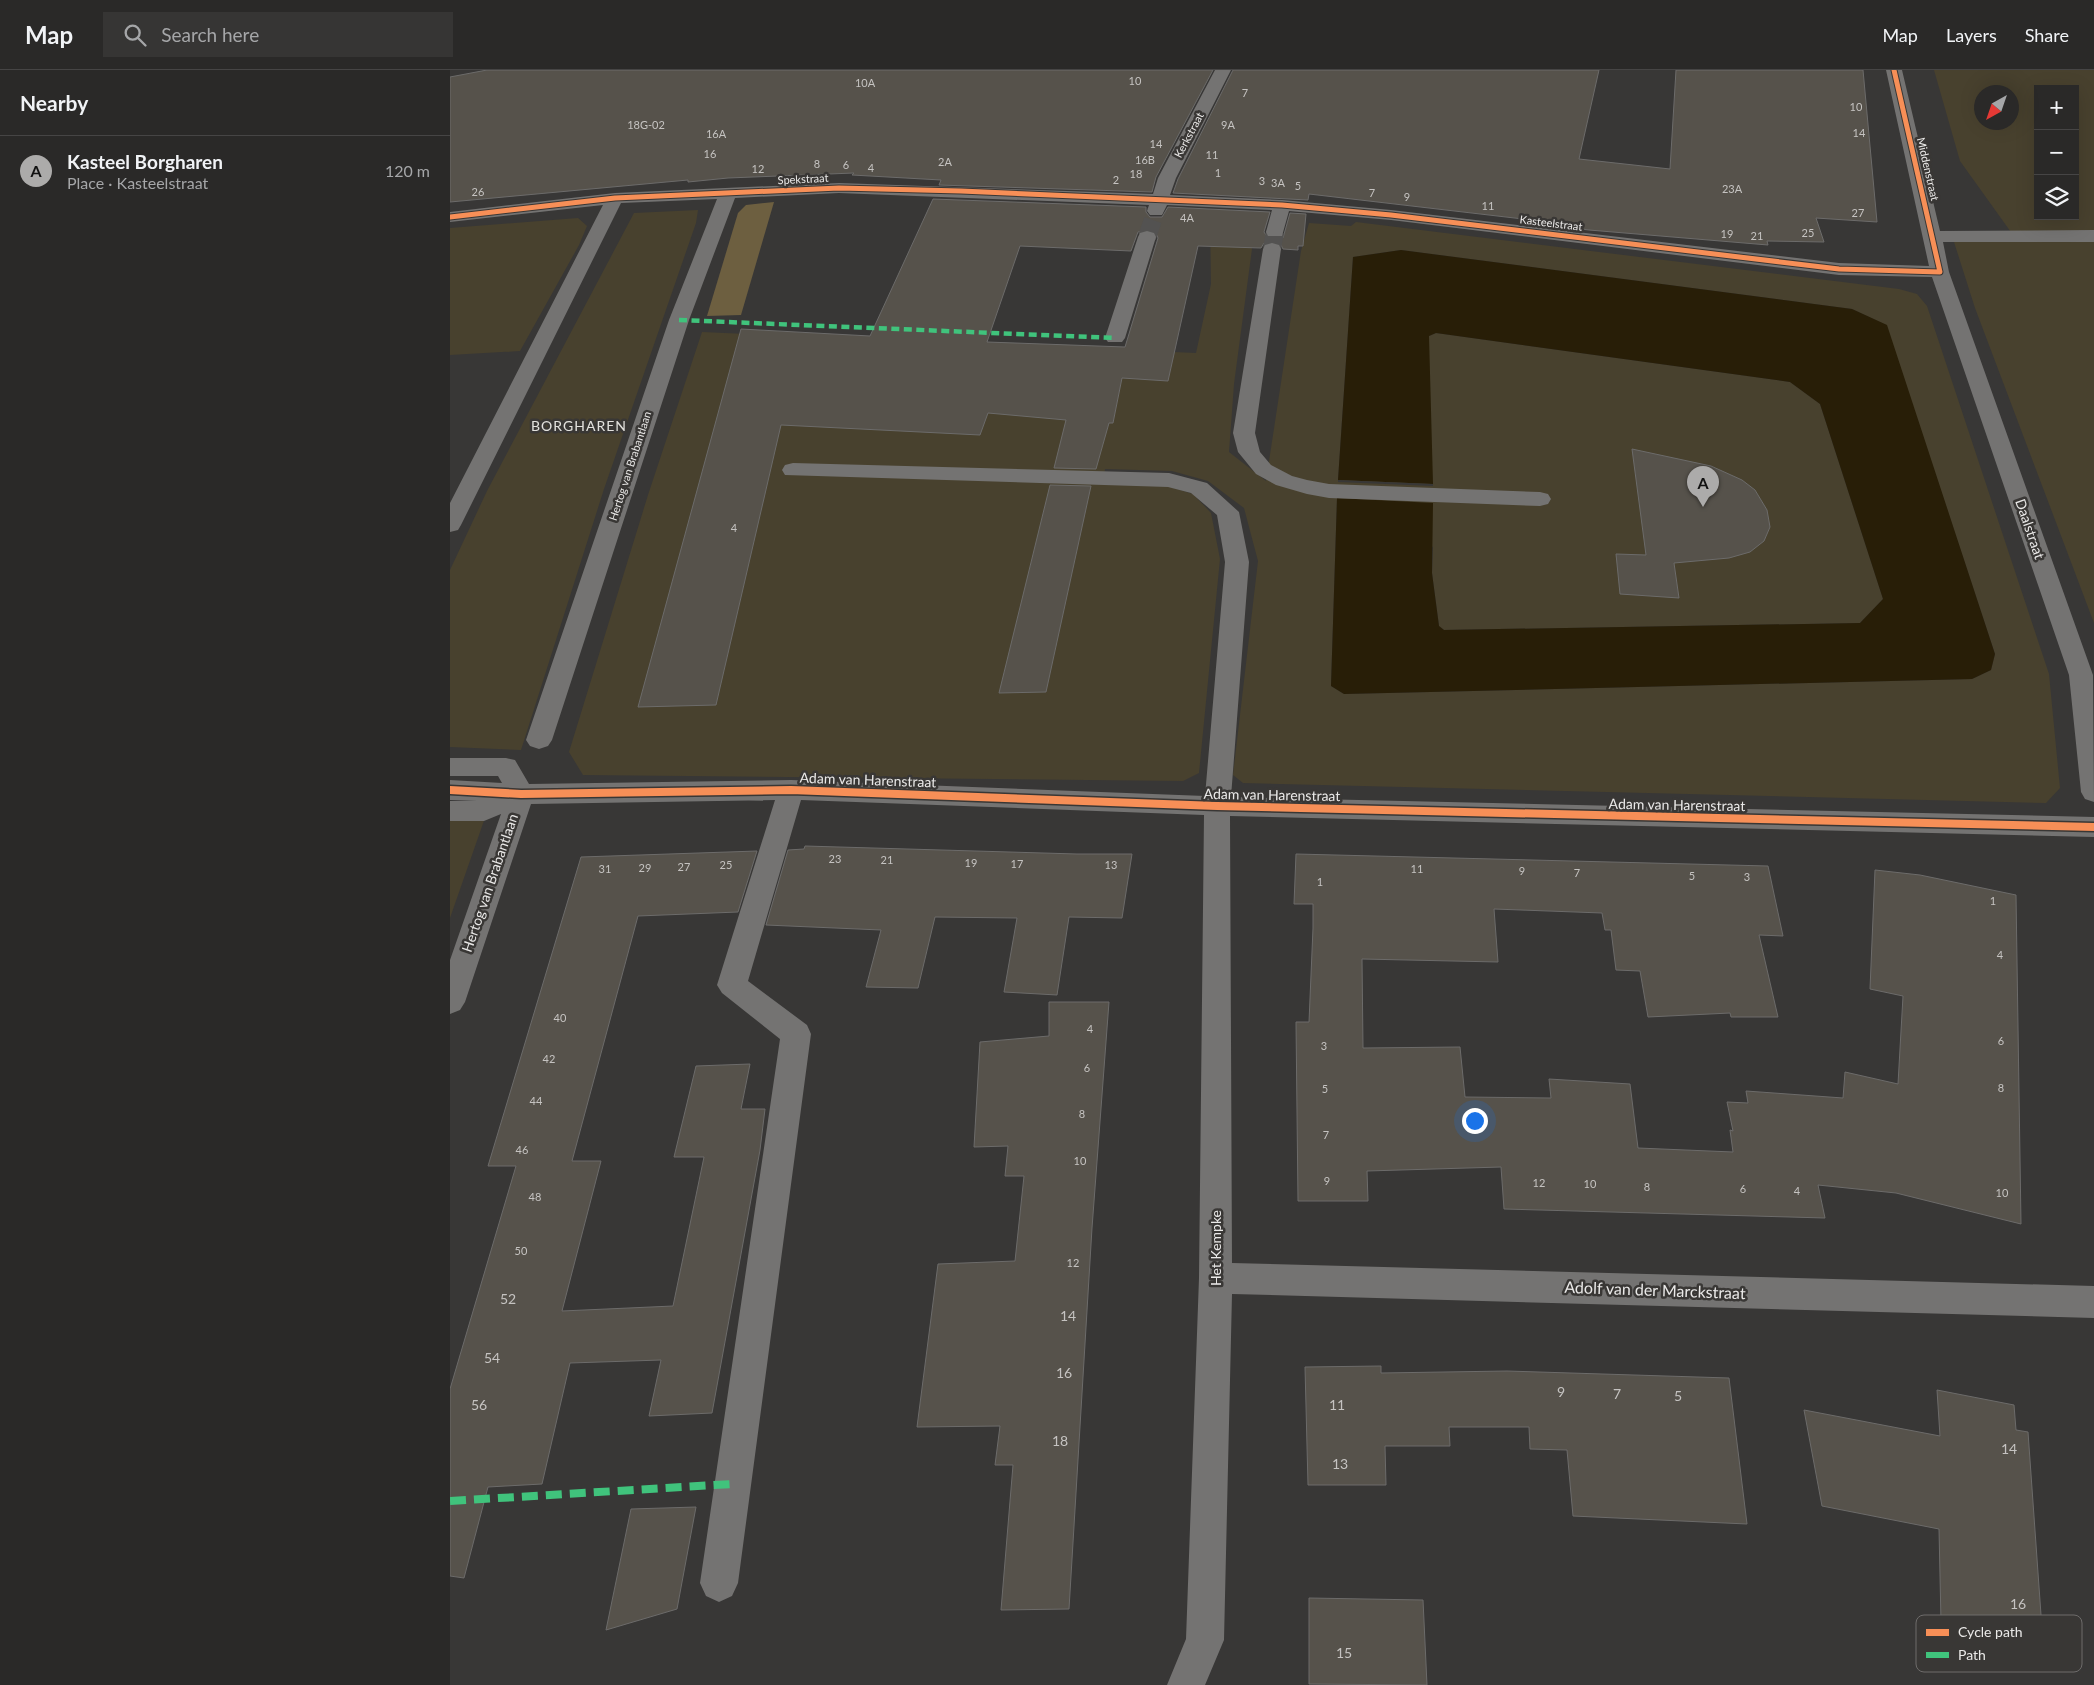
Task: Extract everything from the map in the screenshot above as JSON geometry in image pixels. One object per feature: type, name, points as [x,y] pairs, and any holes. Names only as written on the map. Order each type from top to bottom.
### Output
[{"type":"street","name":"Kerkstraat","points":[[1157,206],[1167,178],[1222,70]]},
{"type":"street","name":"Middenstraat","points":[[1894,70],[1940,272]]},
{"type":"street","name":"Spekstraat","points":[[450,216],[615,198],[849,188],[961,191],[1157,206]]},
{"type":"street","name":"Hertog van Brabantlaan","points":[[539,740],[679,320],[728,193]]},
{"type":"street","points":[[450,525],[615,198]]},
{"type":"street","name":"Kasteelstraat","points":[[1157,206],[1282,205],[1391,215],[1839,269],[1940,272]]},
{"type":"street","points":[[1282,205],[1274,240],[1244,433],[1249,453],[1263,468],[1284,480],[1305,487],[1336,491],[1540,499]]},
{"type":"street","points":[[1932,237],[2094,236]]},
{"type":"street","points":[[1115,338],[1147,237]]},
{"type":"street","name":"Daalstraat","points":[[1940,272],[2081,675],[2094,792]]},
{"type":"street","name":"Het Kempke","points":[[793,470],[1168,480],[1199,488],[1228,512],[1237,562],[1217,806],[1216,1278],[1204,1640],[1186,1685]]},
{"type":"street","points":[[450,767],[506,768],[520,794],[484,811],[450,811]]},
{"type":"street","name":"Adam van Harenstraat","points":[[450,790],[520,794],[791,790],[1217,806],[2094,827]]},
{"type":"street","points":[[719,1582],[796,1034],[732,985],[791,790]]},
{"type":"street","name":"Hertog van Brabantlaan","points":[[450,1002],[520,794]]},
{"type":"street","name":"Adolf van der Marckstraat","points":[[1216,1278],[2094,1302]]},
{"type":"shaded area","points":[[1934,70],[2094,70],[2094,623],[1975,308],[1954,242],[2018,242],[1960,161]]},
{"type":"shaded area","points":[[774,202],[741,315],[707,316],[738,213],[746,205]]},
{"type":"shaded area","points":[[698,210],[696,223],[604,489],[521,750],[450,747],[450,570],[487,491],[634,213]]},
{"type":"shaded area","points":[[1210,215],[1248,219],[1252,249],[1234,384],[1229,452],[1266,481],[1301,251],[1309,223],[1351,226],[1356,222],[1899,289],[1917,294],[1927,306],[2049,674],[2060,788],[2046,803],[1243,783],[1233,775],[1258,561],[1244,508],[1208,481],[1172,471],[1105,469],[1103,484],[1167,486],[1193,494],[1211,513],[1220,559],[1199,773],[1183,781],[583,775],[569,752],[648,495],[702,332],[1196,353],[1211,284]],"holes":[[[1401,250],[1852,309],[1886,325],[1995,654],[1991,670],[1972,679],[1344,694],[1331,686],[1337,498],[1433,547],[1432,573],[1439,626],[1444,630],[1860,623],[1883,599],[1820,404],[1790,382],[1436,333],[1429,336],[1338,480],[1353,257]]]},
{"type":"shaded area","points":[[578,218],[587,226],[579,245],[520,351],[450,355],[450,228]]},
{"type":"shaded area","points":[[1401,250],[1852,309],[1887,325],[1995,654],[1991,670],[1972,679],[1344,694],[1331,686],[1337,498],[1433,503],[1432,573],[1439,626],[1444,630],[1860,623],[1883,599],[1820,404],[1790,382],[1436,333],[1429,336],[1433,484],[1338,480],[1353,257]]},
{"type":"shaded area","points":[[450,810],[487,812],[450,918]]},
{"type":"pier","points":[[1338,480],[1433,484],[1433,486],[1338,482]]},
{"type":"building","points":[[487,70],[1213,70],[1156,177],[1152,192],[939,185],[941,180],[852,175],[854,173],[728,178],[688,182],[688,180],[450,202],[450,77]]},
{"type":"building","points":[[1233,70],[1599,70],[1579,159],[1670,169],[1676,70],[1863,70],[1877,222],[1816,218],[1824,242],[1767,241],[1768,245],[1589,230],[1539,224],[1540,221],[1309,194],[1308,200],[1173,193],[1178,179]]},
{"type":"building","points":[[933,199],[1146,207],[1146,212],[1150,217],[1162,217],[1168,207],[1270,212],[1264,232],[1268,238],[1283,238],[1290,213],[1306,214],[1303,246],[1298,246],[1298,250],[1283,249],[1280,243],[1273,241],[1264,243],[1261,248],[1198,246],[1168,381],[1122,378],[1113,423],[1109,423],[1096,469],[1054,468],[1066,420],[988,413],[980,435],[781,425],[716,705],[638,707],[741,329],[870,336]],"holes":[[[1148,229],[1155,231],[1158,238],[1125,347],[987,342],[1020,246],[1131,251],[1138,232]]]},
{"type":"building","points":[[1632,449],[1711,466],[1742,480],[1755,490],[1767,510],[1770,527],[1764,541],[1750,552],[1729,558],[1674,563],[1679,598],[1620,594],[1616,554],[1646,555]]},
{"type":"building","points":[[1050,485],[1091,486],[1046,692],[999,693]]},
{"type":"building","points":[[805,846],[1132,854],[1122,918],[1069,917],[1057,995],[1004,992],[1017,918],[935,917],[918,988],[866,987],[881,930],[766,925],[788,850],[804,849]]},
{"type":"building","points":[[757,851],[738,912],[638,916],[572,1161],[601,1161],[562,1311],[673,1306],[704,1157],[674,1157],[696,1066],[750,1064],[741,1109],[765,1109],[760,1150],[712,1413],[649,1416],[661,1360],[570,1363],[542,1484],[488,1487],[464,1578],[450,1576],[450,1389],[516,1166],[488,1166],[581,857]]},
{"type":"building","points":[[1296,854],[1768,866],[1783,936],[1759,935],[1778,1017],[1731,1017],[1730,1013],[1648,1017],[1640,971],[1616,970],[1611,930],[1605,930],[1602,913],[1494,909],[1498,962],[1362,959],[1363,1048],[1460,1047],[1465,1097],[1551,1098],[1549,1079],[1630,1084],[1638,1148],[1733,1152],[1730,1130],[1733,1131],[1727,1102],[1748,1103],[1746,1091],[1843,1098],[1845,1072],[1898,1084],[1903,996],[1870,989],[1875,870],[1920,875],[2016,895],[2021,1224],[1896,1193],[1818,1185],[1825,1218],[1504,1209],[1501,1167],[1367,1171],[1368,1201],[1298,1201],[1296,1022],[1309,1022],[1313,904],[1294,904]]},
{"type":"building","points":[[1049,1002],[1109,1002],[1092,1228],[1069,1609],[1001,1610],[1013,1465],[995,1465],[1000,1426],[917,1427],[938,1264],[1015,1261],[1024,1176],[1005,1176],[1008,1146],[974,1147],[980,1042],[1049,1036]]},
{"type":"building","points":[[1381,1366],[1381,1373],[1507,1371],[1729,1378],[1747,1524],[1573,1516],[1567,1450],[1530,1449],[1529,1427],[1449,1427],[1450,1446],[1385,1446],[1386,1485],[1308,1485],[1305,1367]]},
{"type":"building","points":[[1937,1390],[2014,1405],[2016,1430],[2028,1432],[2041,1615],[1941,1615],[1939,1529],[1822,1506],[1804,1410],[1940,1436]]},
{"type":"building","points":[[696,1507],[677,1609],[606,1630],[631,1509]]},
{"type":"building","points":[[1309,1598],[1423,1600],[1427,1685],[1309,1684]]},
{"type":"tunnel","points":[[1147,237],[1156,211]]},
{"type":"tunnel","points":[[1272,249],[1275,232]]},
{"type":"marked path","points":[[679,320],[1115,338]]},
{"type":"marked path","points":[[450,1501],[732,1484]]},
{"type":"cycle path","points":[[450,217],[615,198],[839,188],[961,191],[1282,205],[1391,215],[1839,269],[1940,272],[1894,70]]},
{"type":"cycle path","points":[[450,790],[521,794],[791,790],[1217,806],[2094,827]]},
{"type":"place","name":"Kasteel Borgharen","points":[[1703,507]]},
{"type":"district","name":"BORGHAREN","points":[[579,426]]}]
